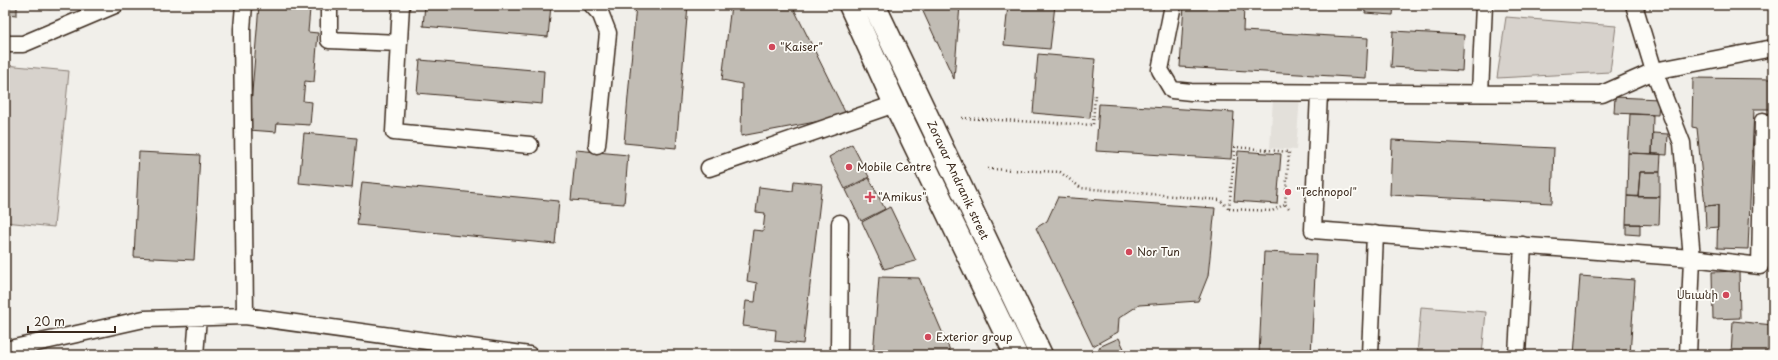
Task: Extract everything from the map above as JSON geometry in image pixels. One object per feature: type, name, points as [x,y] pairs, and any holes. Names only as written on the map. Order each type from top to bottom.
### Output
[{"type":"main road","name":"Zoravar Andranik street","points":[[850,5],[895,104],[1016,355]]},
{"type":"main road","name":"Zoravar Andranik street","points":[[874,5],[1041,355]]},
{"type":"lane","points":[[5,44],[23,44],[115,5]]},
{"type":"lane","points":[[244,5],[242,29],[245,316]]},
{"type":"lane","points":[[329,5],[328,40],[399,43]]},
{"type":"lane","points":[[401,5],[394,132],[530,145]]},
{"type":"lane","points":[[592,5],[601,15],[608,33],[597,145]]},
{"type":"lane","points":[[1173,5],[1160,70],[1172,90],[1191,92],[1602,94],[1654,71],[1773,48]]},
{"type":"lane","points":[[1480,93],[1484,5]]},
{"type":"lane","points":[[1634,5],[1654,71],[1682,143],[1692,258],[1688,355]]},
{"type":"lane","points":[[1319,92],[1313,230],[1692,258],[1760,266],[1763,121]]},
{"type":"lane","points":[[709,168],[895,104]]},
{"type":"lane","points":[[839,355],[840,224]]},
{"type":"lane","points":[[1370,355],[1375,234]]},
{"type":"lane","points":[[1517,355],[1523,246]]},
{"type":"lane","points":[[5,350],[144,319],[245,316],[449,349],[528,355]]},
{"type":"lane","points":[[195,355],[198,317]]},
{"type":"path","points":[[962,118],[1093,125],[1096,94]]},
{"type":"path","points":[[1229,209],[1235,147],[1288,152],[1284,204]]},
{"type":"path","points":[[988,169],[1060,172],[1081,188],[1220,200],[1229,209],[1272,211],[1284,204]]},
{"type":"path","points":[[1284,204],[1313,230]]},
{"type":"shaded area","points":[[1506,17],[1616,26],[1610,72],[1497,78]]},
{"type":"shaded area","points":[[5,65],[69,71],[54,227],[5,222]]},
{"type":"shaded area","points":[[1274,82],[1301,83],[1296,150],[1270,148]]},
{"type":"shaded area","points":[[1421,307],[1486,312],[1482,355],[1417,355]]},
{"type":"building","points":[[5,5],[17,5],[17,15],[5,14]]},
{"type":"building","points":[[17,5],[51,5],[51,9]]},
{"type":"building","points":[[259,5],[319,5],[319,9],[310,9],[308,32],[318,33],[314,82],[305,81],[303,101],[312,102],[310,125],[277,123],[276,132],[249,130]]},
{"type":"building","points":[[425,5],[551,5],[548,37],[423,26]]},
{"type":"building","points":[[636,5],[688,5],[676,148],[624,143]]},
{"type":"building","points":[[731,5],[792,5],[847,116],[741,136],[742,84],[722,80]]},
{"type":"building","points":[[920,5],[960,5],[954,79]]},
{"type":"building","points":[[1008,5],[1055,5],[1050,49],[1004,45]]},
{"type":"building","points":[[1184,5],[1244,5],[1243,31],[1368,38],[1366,78],[1180,67]]},
{"type":"building","points":[[1366,5],[1394,5],[1393,15],[1365,13]]},
{"type":"building","points":[[1393,31],[1464,35],[1462,71],[1391,67]]},
{"type":"building","points":[[1038,54],[1095,59],[1090,118],[1033,113]]},
{"type":"building","points":[[420,60],[544,71],[542,104],[417,93]]},
{"type":"building","points":[[1693,78],[1773,79],[1773,109],[1754,109],[1748,249],[1717,248],[1718,205],[1705,206],[1697,128],[1692,127]]},
{"type":"building","points":[[1615,97],[1659,99],[1658,115],[1614,113]]},
{"type":"building","points":[[1099,104],[1234,112],[1231,159],[1096,151]]},
{"type":"building","points":[[1630,114],[1653,115],[1652,154],[1628,153]]},
{"type":"building","points":[[304,133],[357,138],[352,188],[299,183]]},
{"type":"building","points":[[1653,133],[1668,134],[1667,155],[1652,154]]},
{"type":"building","points":[[1392,140],[1554,148],[1552,203],[1390,195]]},
{"type":"building","name":"Mobile Centre","points":[[852,144],[869,177],[845,189],[829,157]]},
{"type":"building","points":[[576,150],[628,155],[624,204],[571,200]]},
{"type":"building","points":[[1238,151],[1281,154],[1277,204],[1234,201]]},
{"type":"building","points":[[139,152],[200,155],[194,260],[134,257]]},
{"type":"building","points":[[1628,153],[1661,154],[1660,172],[1640,172],[1638,197],[1627,196]]},
{"type":"building","points":[[1640,172],[1660,172],[1660,197],[1638,197]]},
{"type":"building","points":[[869,178],[885,209],[861,221],[846,190]]},
{"type":"building","points":[[794,181],[822,184],[803,344],[775,341],[776,330],[743,326],[746,301],[755,302],[757,283],[747,281],[753,230],[763,231],[765,213],[756,212],[759,187],[793,191]]},
{"type":"building","points":[[362,182],[559,201],[555,244],[357,225]]},
{"type":"building","points":[[1627,196],[1660,197],[1659,225],[1626,224]]},
{"type":"building","name":"Nor Tun","points":[[1058,197],[1215,208],[1208,276],[1198,301],[1139,305],[1119,318],[1118,332],[1093,346],[1036,228],[1047,221]]},
{"type":"building","points":[[1773,198],[1773,255],[1771,255]]},
{"type":"building","points":[[1718,205],[1718,227],[1706,228],[1705,206]]},
{"type":"building","points":[[890,207],[916,261],[884,269],[862,222]]},
{"type":"building","points":[[1626,224],[1640,224],[1640,235],[1626,234]]},
{"type":"building","points":[[1264,252],[1316,254],[1311,355],[1259,355]]},
{"type":"building","name":"Սեւանի","points":[[1739,271],[1740,318],[1713,319],[1712,272]]},
{"type":"building","points":[[1580,276],[1635,280],[1630,355],[1574,355]]},
{"type":"building","points":[[879,277],[919,278],[952,355],[873,355]]},
{"type":"building","points":[[1733,321],[1773,325],[1773,355],[1731,355]]},
{"type":"building","points":[[1119,338],[1127,355],[1103,355],[1099,347]]},
{"type":"place","name":"\"Kaiser\"","points":[[772,47]]},
{"type":"place","name":"Mobile Centre","points":[[849,167]]},
{"type":"place","name":"\"Technopol\"","points":[[1288,192]]},
{"type":"place","name":"\"Amikus\"","points":[[870,197]]},
{"type":"place","name":"Nor Tun","points":[[1129,252]]},
{"type":"place","name":"Սեւանի","points":[[1726,295]]},
{"type":"place","name":"Exterior group","points":[[928,337]]}]
